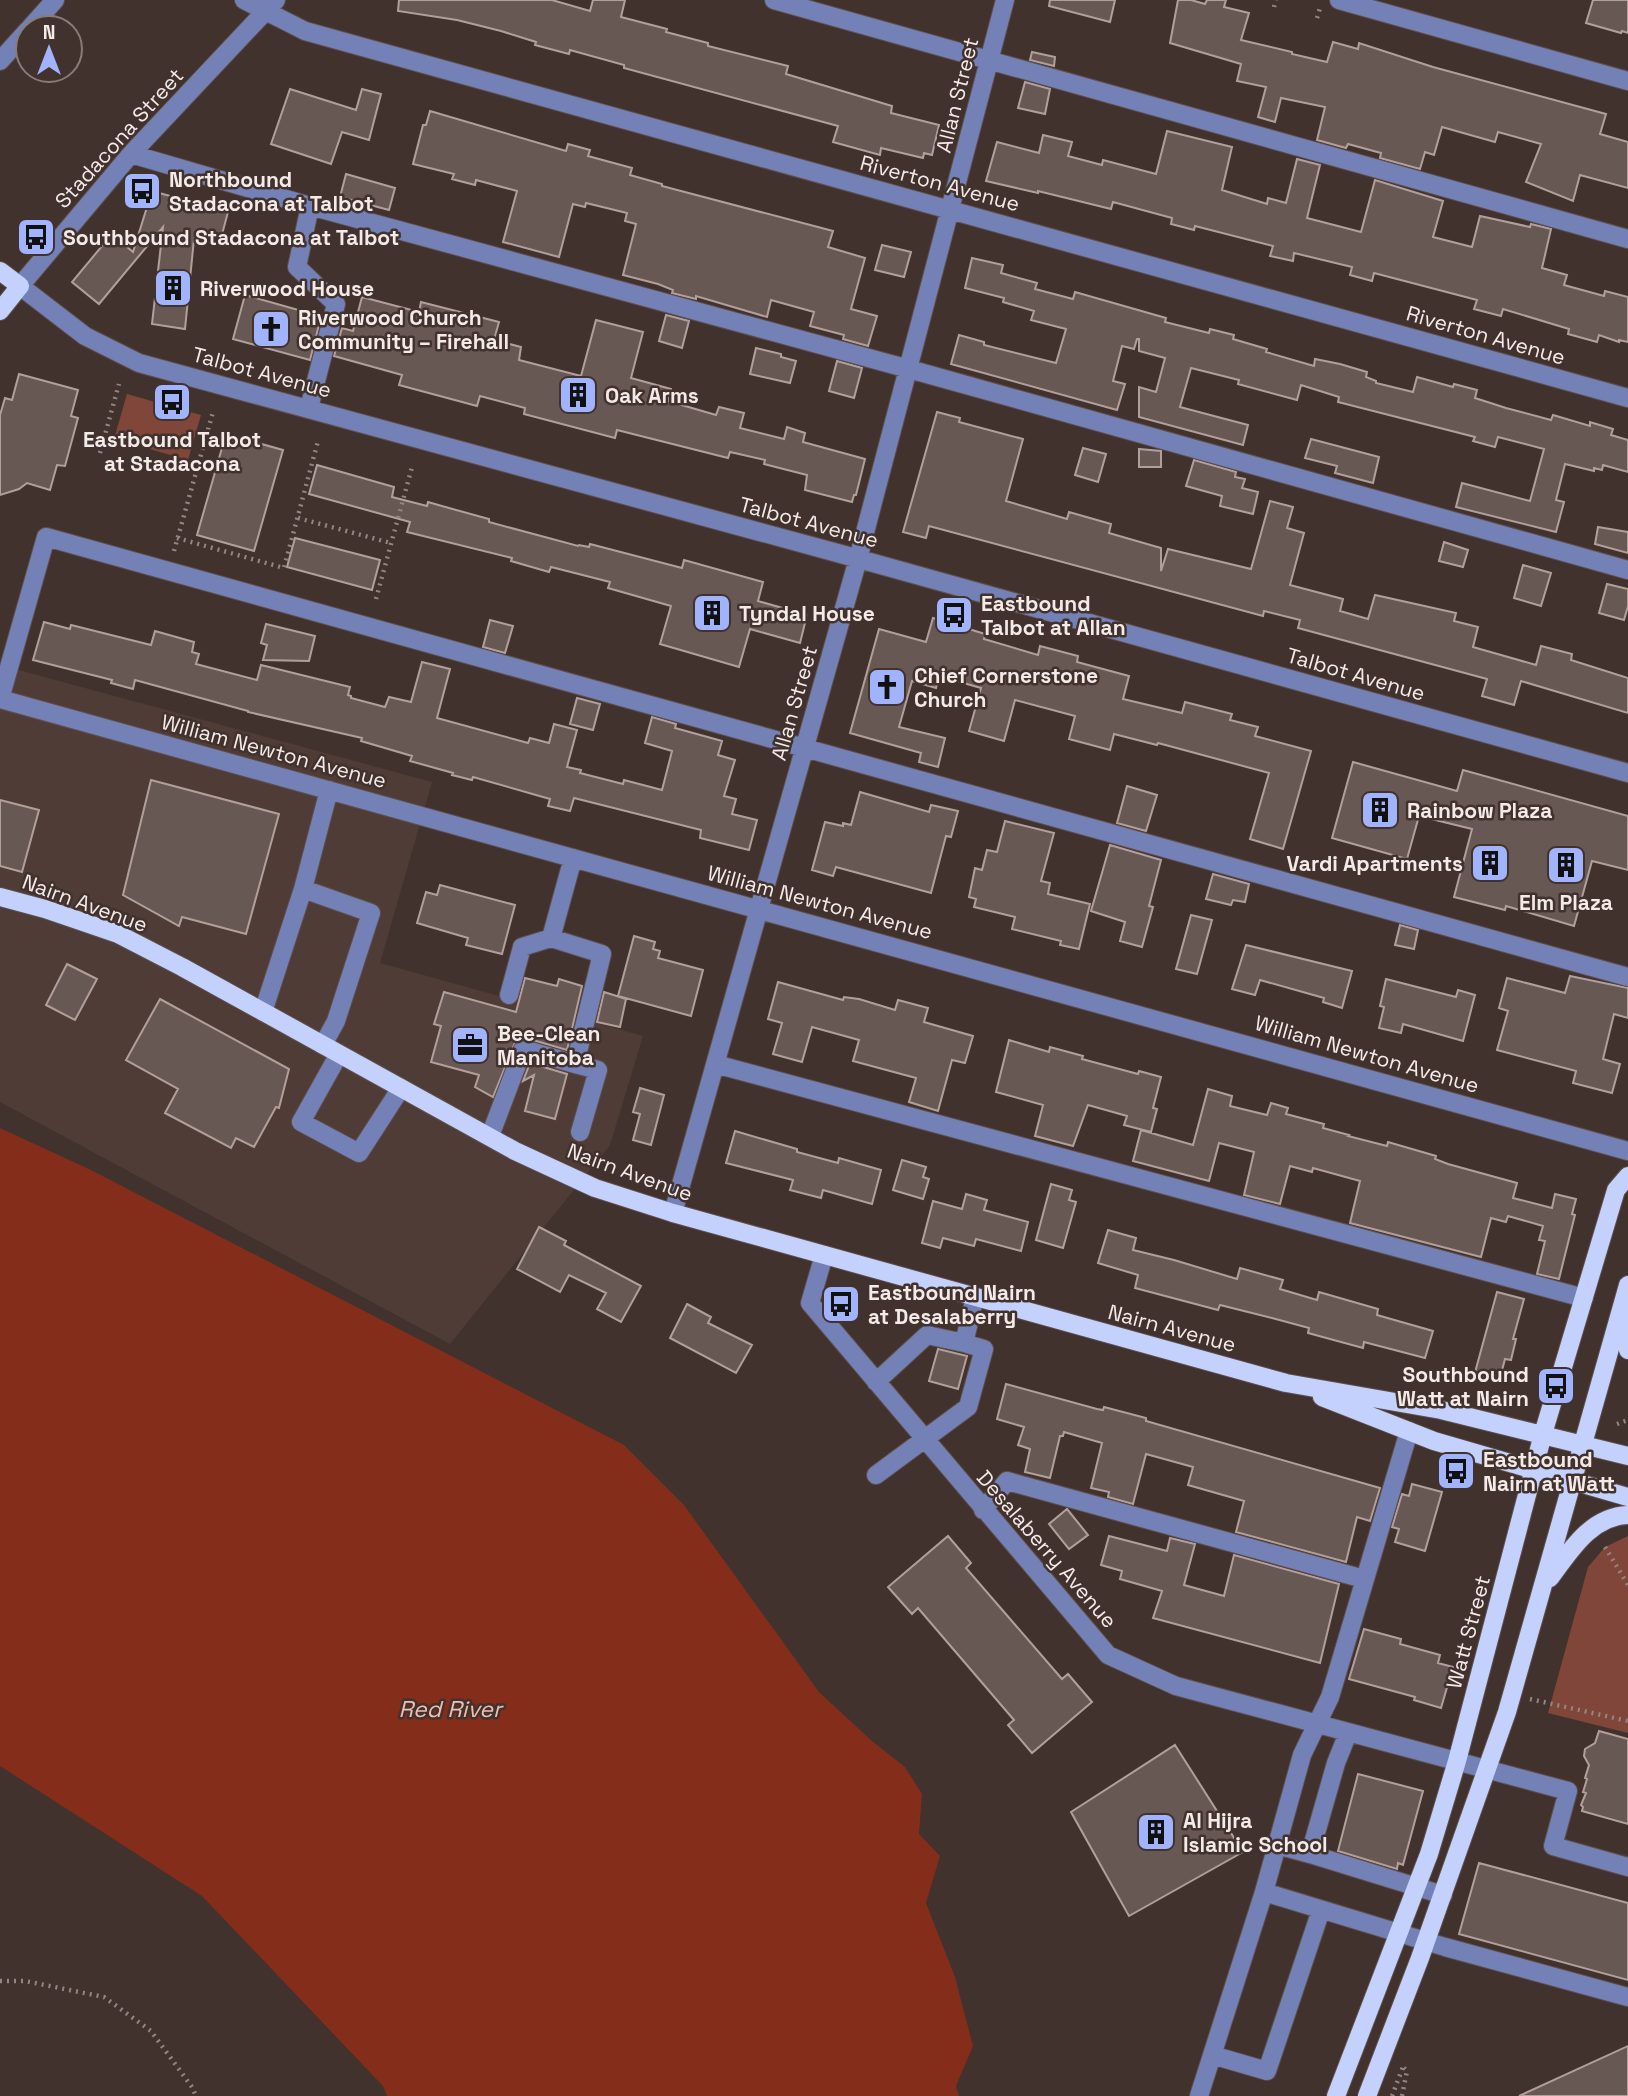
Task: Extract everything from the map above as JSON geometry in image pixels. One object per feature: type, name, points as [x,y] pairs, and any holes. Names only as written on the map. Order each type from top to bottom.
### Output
[{"type":"main road","name":"Talbot Avenue","points":[[0,271],[20,286]]},
{"type":"main road","name":"Stadacona Street","points":[[0,311],[20,286]]},
{"type":"main road","name":"Nairn Avenue","points":[[0,897],[118,934],[515,1151],[595,1188],[673,1213],[1286,1383],[1441,1410],[1628,1456]]},
{"type":"main road","name":"Watt Street","points":[[1336,2096],[1429,1854],[1457,1761],[1543,1434],[1616,1190],[1628,1176]]},
{"type":"main road","points":[[1367,2096],[1443,1895],[1512,1695],[1583,1444],[1624,1313],[1628,1285]]},
{"type":"main road","points":[[1624,1313],[1628,1350]]},
{"type":"main road","name":"Nairn Avenue","points":[[1286,1383],[1409,1431],[1573,1483],[1628,1497]]},
{"type":"main road","points":[[1542,1589],[1577,1541],[1614,1515],[1628,1515]]},
{"type":"street","points":[[42,14],[55,0]]},
{"type":"street","name":"Riverton Avenue","points":[[244,0],[270,5],[305,31],[1628,398]]},
{"type":"street","points":[[774,0],[1628,239]]},
{"type":"street","name":"Allan Street","points":[[673,1213],[858,559],[1004,0]]},
{"type":"street","points":[[1339,0],[1628,81]]},
{"type":"street","name":"Stadacona Street","points":[[20,286],[131,154],[270,5]]},
{"type":"street","points":[[131,154],[310,206],[1628,570]]},
{"type":"street","points":[[309,408],[336,304],[297,267],[310,206]]},
{"type":"street","name":"Talbot Avenue","points":[[20,286],[85,336],[139,363],[1628,773]]},
{"type":"street","points":[[0,699],[46,537],[1628,977]]},
{"type":"street","name":"William Newton Avenue","points":[[0,699],[1628,1151]]},
{"type":"street","points":[[263,1012],[303,889],[330,790]]},
{"type":"street","points":[[551,938],[573,858]]},
{"type":"street","points":[[303,889],[371,913],[336,1021],[331,1049],[302,1122],[359,1153],[401,1088]]},
{"type":"street","points":[[509,995],[522,947],[551,938],[602,954],[575,1064]]},
{"type":"street","points":[[490,1136],[523,1049],[598,1070],[580,1132]]},
{"type":"street","points":[[715,1064],[1584,1298]]},
{"type":"street","name":"Desalaberry Avenue","points":[[824,1255],[810,1303],[1108,1655],[1176,1686],[1568,1791],[1553,1846],[1628,1867]]},
{"type":"street","points":[[964,1343],[975,1297]]},
{"type":"street","points":[[876,1382],[927,1335],[984,1349],[968,1407],[876,1475]]},
{"type":"street","points":[[1199,2096],[1264,1892],[1302,1755],[1330,1697],[1409,1431]]},
{"type":"street","points":[[983,1510],[1007,1481],[1364,1579]]},
{"type":"street","points":[[1310,1854],[1336,1763],[1348,1733]]},
{"type":"street","points":[[1277,1845],[1443,1895]]},
{"type":"street","points":[[1264,1892],[1426,1941],[1628,1997]]},
{"type":"street","points":[[1212,2055],[1267,2071],[1321,1910]]},
{"type":"path","points":[[1274,7],[1276,0]]},
{"type":"path","points":[[100,453],[118,384]]},
{"type":"path","points":[[174,551],[213,412]]},
{"type":"path","points":[[177,538],[284,568],[318,442]]},
{"type":"path","points":[[376,599],[412,467]]},
{"type":"path","points":[[298,518],[391,543]]},
{"type":"path","points":[[1617,1424],[1628,1420]]},
{"type":"path","points":[[1605,1547],[1628,1585]]},
{"type":"path","points":[[1512,1695],[1628,1721]]},
{"type":"path","points":[[0,1981],[25,1981],[104,1997],[151,2031],[196,2096]]},
{"type":"path","points":[[1402,2096],[1406,2071],[1403,2066]]},
{"type":"shaded area","points":[[127,394],[201,415],[188,460],[114,439]]},
{"type":"shaded area","points":[[0,665],[432,782],[380,963],[643,1036],[610,1145],[450,1344],[0,1102]]},
{"type":"shaded area","points":[[1628,1536],[1628,1733],[1548,1713],[1588,1567],[1605,1547]]},
{"type":"water","name":"Red River","points":[[0,1128],[91,1170],[624,1445],[684,1505],[819,1692],[905,1767],[922,1794],[919,1834],[940,1856],[926,1903],[955,1977],[973,2046],[956,2086],[959,2096],[387,2096],[383,2086],[202,1896],[0,1766]]},
{"type":"building","points":[[399,0],[552,0],[590,11],[593,0],[625,0],[621,17],[667,29],[666,32],[708,43],[708,46],[788,66],[786,74],[892,106],[891,113],[939,125],[932,155],[924,153],[923,158],[881,148],[880,155],[833,142],[838,126],[624,68],[624,65],[570,50],[569,54],[535,45],[536,42],[501,31],[457,20],[398,11]]},
{"type":"building","points":[[1050,0],[1115,0],[1110,22],[1049,6]]},
{"type":"building","points":[[1178,0],[1205,4],[1207,0],[1226,0],[1224,7],[1249,13],[1241,40],[1292,54],[1327,62],[1333,42],[1358,49],[1359,43],[1433,67],[1606,114],[1600,134],[1628,142],[1628,188],[1580,175],[1573,201],[1526,182],[1541,144],[1498,132],[1495,142],[1442,127],[1434,155],[1425,152],[1420,169],[1380,158],[1381,153],[1348,144],[1346,148],[1317,140],[1325,107],[1281,98],[1275,122],[1258,117],[1266,87],[1237,81],[1241,64],[1170,43]]},
{"type":"building","points":[[1593,0],[1628,0],[1628,33],[1586,23]]},
{"type":"building","points":[[1032,52],[1055,57],[1054,66],[1030,60]]},
{"type":"building","points":[[1025,82],[1050,89],[1045,114],[1018,108]]},
{"type":"building","points":[[290,89],[356,110],[362,89],[381,94],[369,140],[342,132],[331,164],[271,144]]},
{"type":"building","points":[[430,111],[566,151],[568,144],[590,150],[588,156],[632,168],[630,175],[662,186],[833,231],[828,247],[865,258],[851,309],[877,316],[868,346],[843,339],[844,335],[810,326],[814,312],[771,300],[767,317],[696,296],[696,299],[672,293],[673,290],[658,284],[623,275],[636,224],[625,221],[627,213],[586,203],[585,207],[573,204],[559,257],[503,242],[517,191],[476,180],[475,185],[452,179],[454,174],[413,164],[423,125],[426,125]]},
{"type":"building","points":[[1167,131],[1232,147],[1222,190],[1267,204],[1268,198],[1286,203],[1297,159],[1320,165],[1307,218],[1361,232],[1375,180],[1443,201],[1433,237],[1472,247],[1480,216],[1551,229],[1542,268],[1567,275],[1564,285],[1604,296],[1605,291],[1628,297],[1628,342],[1619,342],[1599,335],[1597,342],[1568,334],[1569,329],[1503,309],[1501,316],[1474,309],[1477,300],[1374,273],[1372,281],[1350,275],[1352,267],[1294,253],[1293,261],[1270,256],[1273,246],[1195,226],[1194,230],[1171,224],[1172,218],[1113,202],[1111,209],[986,181],[997,142],[1039,153],[1043,135],[1072,142],[1068,156],[1102,165],[1103,160],[1156,174]]},
{"type":"building","points":[[346,174],[395,188],[389,210],[340,197]]},
{"type":"building","name":"Riverwood House","points":[[152,191],[228,212],[220,242],[194,239],[185,329],[152,324],[163,227],[99,304],[72,282],[112,234],[133,252]]},
{"type":"building","points":[[882,245],[911,252],[904,277],[875,270]]},
{"type":"building","points":[[972,258],[1003,265],[1001,273],[1037,283],[1035,289],[1073,299],[1075,292],[1166,318],[1165,322],[1209,333],[1210,329],[1234,335],[1233,339],[1267,349],[1266,352],[1314,366],[1315,359],[1340,364],[1367,372],[1366,377],[1376,383],[1413,392],[1417,377],[1453,387],[1454,384],[1477,390],[1475,398],[1506,408],[1551,420],[1553,415],[1590,426],[1590,422],[1613,429],[1611,435],[1628,440],[1628,472],[1603,465],[1602,470],[1594,468],[1594,471],[1565,464],[1556,500],[1564,502],[1556,532],[1456,507],[1462,483],[1530,501],[1544,449],[1498,437],[1495,447],[1473,441],[1475,437],[1338,402],[1339,397],[1301,385],[1297,400],[1238,384],[1239,380],[1191,368],[1180,407],[1248,425],[1243,445],[1139,417],[1139,387],[1156,392],[1165,358],[1139,351],[1139,339],[1134,349],[1122,346],[1113,381],[1125,384],[1117,410],[951,364],[959,335],[984,342],[984,345],[1056,363],[1066,329],[1031,320],[1034,311],[1003,302],[1004,298],[965,288]]},
{"type":"building","name":"Riverwood Church Community – Firehall","points":[[245,295],[309,313],[308,318],[320,321],[310,360],[233,339]]},
{"type":"building","points":[[362,297],[419,312],[421,302],[499,322],[494,340],[521,347],[519,360],[581,376],[596,320],[643,332],[631,378],[671,389],[668,401],[716,415],[719,407],[744,413],[740,428],[784,439],[787,427],[805,433],[803,442],[865,459],[856,495],[852,502],[805,490],[807,475],[764,464],[765,460],[730,452],[728,458],[617,430],[615,438],[524,414],[525,408],[480,396],[477,406],[399,385],[402,375],[334,356],[342,328],[353,331]]},
{"type":"building","points":[[666,315],[689,321],[682,348],[659,341]]},
{"type":"building","points":[[756,348],[796,361],[790,383],[750,374]]},
{"type":"building","points":[[837,361],[862,368],[854,398],[829,391]]},
{"type":"building","points":[[19,374],[78,390],[71,416],[78,418],[65,466],[57,465],[50,490],[27,483],[19,489],[0,495],[0,415],[5,398],[12,400]]},
{"type":"building","points":[[937,412],[960,418],[959,422],[1023,439],[1006,501],[1067,519],[1069,512],[1111,524],[1109,533],[1161,548],[1161,571],[1168,549],[1251,569],[1270,501],[1293,507],[1287,528],[1304,533],[1290,585],[1343,599],[1340,611],[1368,619],[1375,595],[1456,613],[1454,621],[1478,627],[1473,647],[1536,665],[1541,646],[1572,654],[1571,660],[1628,678],[1628,713],[1521,681],[1514,705],[1482,696],[1487,679],[1298,628],[1300,620],[1264,611],[1263,616],[929,526],[926,538],[903,532]]},
{"type":"building","points":[[226,434],[283,450],[254,551],[197,535]]},
{"type":"building","points":[[1311,439],[1379,457],[1373,483],[1335,473],[1337,466],[1305,458]]},
{"type":"building","points":[[1083,448],[1106,454],[1098,482],[1075,475]]},
{"type":"building","points":[[1139,449],[1161,451],[1161,467],[1139,467]]},
{"type":"building","points":[[1194,460],[1236,472],[1235,477],[1245,479],[1242,488],[1258,492],[1253,514],[1220,506],[1222,496],[1186,486]]},
{"type":"building","points":[[317,465],[394,487],[392,497],[427,506],[428,502],[578,546],[589,547],[590,544],[682,568],[684,560],[763,582],[758,601],[807,615],[800,643],[750,629],[739,667],[660,644],[671,606],[608,588],[610,582],[551,567],[549,572],[511,561],[512,558],[407,532],[410,522],[309,494]]},
{"type":"building","points":[[1598,527],[1628,532],[1628,553],[1595,544]]},
{"type":"building","points":[[295,538],[380,560],[372,590],[287,567]]},
{"type":"building","points":[[1444,542],[1468,550],[1463,567],[1439,561]]},
{"type":"building","points":[[1523,565],[1551,573],[1541,606],[1514,598]]},
{"type":"building","points":[[1607,584],[1628,589],[1628,606],[1624,620],[1599,613]]},
{"type":"building","points":[[933,618],[985,634],[984,639],[1038,655],[1040,646],[1078,656],[1077,662],[1129,676],[1123,699],[1182,713],[1185,702],[1232,714],[1230,720],[1258,727],[1255,736],[1311,751],[1283,849],[1250,839],[1269,773],[1114,734],[1110,750],[1069,739],[1075,716],[1015,700],[1004,741],[969,731],[981,688],[939,676],[936,688],[912,681],[899,727],[945,738],[938,767],[919,762],[921,753],[850,733],[879,629],[926,642]]},
{"type":"building","points":[[490,620],[513,626],[505,653],[483,647]]},
{"type":"building","points":[[44,622],[70,629],[71,625],[151,645],[155,631],[194,642],[192,652],[199,654],[196,664],[257,680],[261,665],[350,687],[348,695],[351,698],[385,707],[389,697],[411,702],[422,662],[450,669],[437,718],[528,743],[530,738],[549,743],[554,724],[577,730],[567,767],[623,784],[624,780],[662,790],[672,751],[645,743],[652,717],[676,724],[675,728],[722,741],[718,755],[735,760],[724,796],[736,799],[732,814],[757,820],[749,850],[700,838],[701,830],[574,798],[570,811],[548,806],[550,799],[473,777],[472,780],[452,775],[453,773],[410,761],[412,756],[361,741],[362,738],[248,712],[135,680],[133,689],[111,683],[112,680],[33,660]]},
{"type":"building","points":[[266,624],[315,636],[309,661],[263,660],[267,645],[261,643]]},
{"type":"building","points":[[577,698],[600,704],[593,730],[570,724]]},
{"type":"building","points":[[1353,762],[1457,791],[1463,770],[1628,816],[1628,870],[1592,861],[1574,926],[1506,906],[1505,910],[1454,897],[1472,829],[1419,816],[1407,859],[1332,838]]},
{"type":"building","points":[[151,780],[279,814],[246,934],[182,917],[179,926],[123,895]]},
{"type":"building","points":[[1127,786],[1157,795],[1146,831],[1117,823]]},
{"type":"building","points":[[860,792],[929,812],[931,805],[958,811],[951,837],[946,836],[931,893],[836,867],[833,876],[812,870],[825,822],[851,825]]},
{"type":"building","points":[[0,800],[39,810],[22,872],[0,866]]},
{"type":"building","points":[[1005,821],[1054,833],[1041,881],[1050,883],[1048,894],[1090,904],[1079,949],[1060,945],[1061,941],[1012,929],[1015,917],[974,907],[976,899],[969,897],[975,868],[982,870],[987,850],[997,852]]},
{"type":"building","points":[[1110,845],[1161,860],[1149,906],[1153,907],[1142,947],[1120,941],[1125,922],[1091,911]]},
{"type":"building","points":[[1213,874],[1249,884],[1245,902],[1233,900],[1231,905],[1206,899]]},
{"type":"building","points":[[440,885],[515,905],[502,954],[466,945],[468,938],[417,923],[426,892],[437,895]]},
{"type":"building","points":[[1191,915],[1212,920],[1197,974],[1176,969]]},
{"type":"building","points":[[1400,925],[1418,930],[1414,949],[1395,945]]},
{"type":"building","points":[[634,936],[655,942],[653,949],[660,951],[658,958],[703,970],[691,1016],[618,996]]},
{"type":"building","points":[[1246,945],[1352,971],[1342,1008],[1323,1002],[1324,998],[1260,980],[1255,995],[1232,989]]},
{"type":"building","points":[[67,964],[97,979],[75,1020],[46,1005]]},
{"type":"building","points":[[1570,976],[1628,988],[1628,1018],[1614,1014],[1603,1059],[1620,1064],[1612,1093],[1573,1083],[1576,1071],[1497,1050],[1508,1011],[1499,1008],[1507,978],[1565,993]]},
{"type":"building","name":"Bee-Clean Manitoba","points":[[525,978],[557,986],[559,979],[582,986],[567,1050],[526,1038],[516,1040],[493,1097],[475,1087],[479,1075],[431,1062],[441,1026],[434,1024],[444,992],[516,1012]]},
{"type":"building","points":[[1386,979],[1456,997],[1458,990],[1475,995],[1463,1041],[1403,1024],[1401,1033],[1379,1028],[1384,1007],[1380,1006]]},
{"type":"building","points":[[778,982],[843,1000],[844,997],[859,999],[895,1010],[898,1000],[928,1008],[924,1022],[973,1036],[965,1063],[952,1060],[938,1111],[909,1102],[916,1078],[853,1061],[859,1040],[812,1027],[802,1062],[773,1054],[782,1023],[768,1019]]},
{"type":"building","points":[[604,992],[626,999],[620,1027],[597,1022]]},
{"type":"building","points":[[160,999],[289,1069],[279,1108],[276,1107],[254,1147],[236,1138],[231,1148],[165,1113],[178,1089],[126,1060]]},
{"type":"building","points":[[1009,1040],[1049,1052],[1050,1047],[1083,1056],[1082,1059],[1138,1074],[1139,1071],[1161,1077],[1153,1108],[1157,1109],[1151,1132],[1124,1125],[1127,1116],[1088,1105],[1073,1146],[1035,1136],[1043,1105],[996,1092]]},
{"type":"building","points":[[530,1063],[567,1074],[555,1119],[525,1111],[534,1075],[523,1081]]},
{"type":"building","points":[[640,1088],[664,1095],[651,1145],[633,1140],[640,1114],[633,1112]]},
{"type":"building","points":[[1208,1089],[1232,1096],[1230,1106],[1267,1115],[1271,1103],[1288,1108],[1286,1114],[1324,1124],[1323,1128],[1387,1146],[1388,1142],[1436,1156],[1435,1159],[1448,1164],[1517,1183],[1513,1198],[1552,1208],[1555,1194],[1576,1199],[1572,1214],[1575,1215],[1559,1279],[1537,1274],[1545,1241],[1539,1240],[1543,1226],[1508,1216],[1506,1222],[1491,1218],[1481,1257],[1350,1223],[1360,1181],[1313,1168],[1312,1172],[1290,1166],[1280,1204],[1244,1195],[1254,1152],[1219,1143],[1209,1181],[1133,1161],[1141,1130],[1193,1145]]},
{"type":"building","points":[[735,1131],[838,1163],[839,1158],[881,1170],[872,1204],[823,1190],[821,1198],[790,1190],[793,1180],[726,1163]]},
{"type":"building","points":[[902,1160],[926,1167],[923,1177],[929,1179],[923,1199],[893,1190]]},
{"type":"building","points":[[1051,1184],[1072,1190],[1069,1200],[1076,1202],[1063,1248],[1036,1240]]},
{"type":"building","points":[[966,1194],[987,1200],[984,1210],[1028,1222],[1021,1251],[976,1239],[974,1246],[943,1238],[940,1248],[922,1243],[933,1201],[962,1209]]},
{"type":"building","points":[[539,1227],[566,1241],[564,1245],[641,1286],[621,1322],[597,1309],[606,1293],[569,1275],[560,1292],[517,1269]]},
{"type":"building","points":[[1108,1230],[1136,1238],[1133,1250],[1237,1279],[1240,1268],[1283,1280],[1280,1289],[1317,1300],[1319,1292],[1378,1309],[1377,1315],[1433,1331],[1425,1358],[1364,1342],[1363,1348],[1308,1333],[1309,1328],[1272,1318],[1220,1305],[1218,1310],[1135,1288],[1138,1275],[1098,1263]]},
{"type":"building","points":[[1497,1292],[1524,1299],[1513,1339],[1516,1339],[1511,1360],[1505,1359],[1499,1382],[1474,1376]]},
{"type":"building","points":[[687,1304],[711,1317],[708,1323],[752,1345],[736,1373],[670,1338]]},
{"type":"building","points":[[938,1349],[967,1356],[958,1389],[929,1381]]},
{"type":"building","points":[[1006,1384],[1097,1409],[1103,1410],[1104,1407],[1146,1418],[1146,1421],[1380,1488],[1370,1521],[1357,1517],[1346,1562],[1236,1532],[1244,1501],[1188,1485],[1193,1467],[1146,1454],[1133,1504],[1108,1497],[1109,1492],[1091,1488],[1102,1443],[1064,1432],[1063,1436],[1060,1436],[1050,1478],[1025,1472],[1030,1449],[1018,1445],[1024,1427],[997,1419]]},
{"type":"building","points":[[1412,1484],[1442,1492],[1425,1551],[1395,1542],[1399,1529],[1392,1527],[1402,1494],[1409,1496]]},
{"type":"building","points":[[1067,1509],[1088,1535],[1069,1549],[1049,1524]]},
{"type":"building","points":[[948,1536],[971,1563],[966,1568],[1062,1679],[1068,1674],[1092,1702],[1032,1753],[1008,1725],[1014,1720],[918,1608],[912,1614],[888,1587]]},
{"type":"building","points":[[1109,1536],[1167,1551],[1170,1538],[1195,1544],[1184,1585],[1224,1596],[1234,1555],[1339,1584],[1320,1663],[1153,1618],[1162,1591],[1120,1579],[1122,1571],[1101,1565]]},
{"type":"building","points":[[1364,1629],[1401,1639],[1400,1644],[1440,1655],[1438,1663],[1453,1667],[1441,1708],[1414,1700],[1415,1697],[1349,1679]]},
{"type":"building","points":[[1599,1731],[1628,1739],[1628,1824],[1582,1811],[1589,1765],[1584,1756],[1585,1749],[1595,1743]]},
{"type":"building","name":"Al Hijra Islamic School","points":[[1175,1745],[1243,1852],[1129,1916],[1071,1812]]},
{"type":"building","points":[[1358,1774],[1423,1791],[1403,1865],[1398,1863],[1397,1869],[1338,1851]]},
{"type":"building","points":[[1479,1863],[1628,1903],[1628,1980],[1459,1934]]},
{"type":"building","points":[[1628,2046],[1628,2096],[1519,2096]]},
{"type":"place","name":"Northbound Stadacona at Talbot","points":[[142,191]]},
{"type":"place","name":"Southbound Stadacona at Talbot","points":[[36,237]]},
{"type":"place","name":"Riverwood House","points":[[173,288]]},
{"type":"place","name":"Riverwood Church Community – Firehall","points":[[271,329]]},
{"type":"place","name":"Oak Arms","points":[[578,395]]},
{"type":"place","name":"Eastbound Talbot at Stadacona","points":[[172,402]]},
{"type":"place","name":"Tyndal House","points":[[712,613]]},
{"type":"place","name":"Eastbound Talbot at Allan","points":[[954,615]]},
{"type":"place","name":"Chief Cornerstone Church","points":[[887,687]]},
{"type":"place","name":"Rainbow Plaza","points":[[1380,810]]},
{"type":"place","name":"Vardi Apartments","points":[[1490,863]]},
{"type":"place","name":"Elm Plaza","points":[[1566,865]]},
{"type":"place","name":"Bee-Clean Manitoba","points":[[470,1045]]},
{"type":"place","name":"Eastbound Nairn at Desalaberry","points":[[841,1304]]},
{"type":"place","name":"Southbound Watt at Nairn","points":[[1556,1386]]},
{"type":"place","name":"Eastbound Nairn at Watt","points":[[1456,1471]]},
{"type":"place","name":"Al Hijra Islamic School","points":[[1156,1832]]}]
